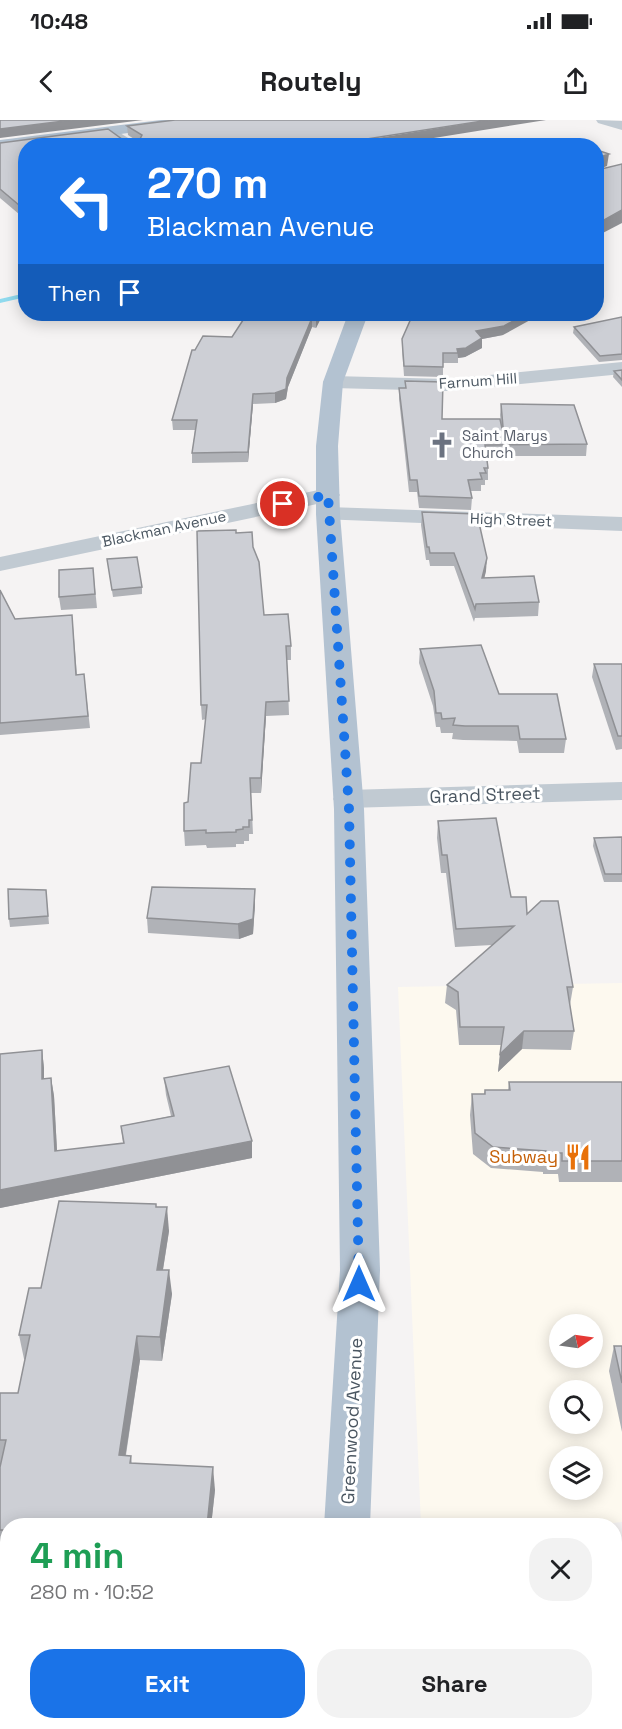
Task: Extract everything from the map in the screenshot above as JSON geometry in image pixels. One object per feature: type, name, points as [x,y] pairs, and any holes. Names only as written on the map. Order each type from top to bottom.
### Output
[{"type":"main road","points":[[37,138],[112,126],[136,129],[196,120]]},
{"type":"main road","points":[[0,144],[18,141]]},
{"type":"main road","name":"Greenwood Avenue","points":[[347,1518],[360,1270],[348,799],[328,504],[327,446],[333,382],[355,321]]},
{"type":"street","points":[[603,120],[622,126]]},
{"type":"street","points":[[112,126],[125,138]]},
{"type":"street","name":"Farnum Hill","points":[[333,382],[448,385],[622,368]]},
{"type":"street","name":"High Street","points":[[328,504],[622,524]]},
{"type":"street","name":"Blackman Avenue","points":[[0,564],[328,504]]},
{"type":"street","name":"Grand Street","points":[[348,799],[622,791]]},
{"type":"shaded area","points":[[622,983],[622,1518],[421,1518],[398,987]]},
{"type":"building","points":[[0,120],[72,120],[0,129]]},
{"type":"building","points":[[175,120],[489,120],[373,138],[140,138],[142,135],[127,126]]},
{"type":"building","points":[[108,129],[121,138],[39,138]]},
{"type":"building","points":[[18,141],[18,204],[0,189],[0,143]]},
{"type":"building","points":[[622,164],[622,210],[604,220],[604,168]]},
{"type":"building","points":[[622,317],[622,354],[600,356],[574,327]]},
{"type":"building","points":[[242,321],[311,321],[287,378],[286,389],[275,393],[253,394],[248,452],[192,453],[197,420],[172,420],[192,350],[195,350],[203,336],[232,337]]},
{"type":"building","points":[[410,321],[513,321],[504,326],[476,331],[482,338],[466,348],[457,349],[458,353],[443,353],[443,367],[404,366],[402,339]]},
{"type":"building","points":[[622,370],[622,380],[614,371]]},
{"type":"building","points":[[405,381],[443,382],[442,419],[500,419],[504,438],[501,404],[574,405],[587,444],[485,445],[488,468],[484,468],[486,473],[480,473],[482,479],[468,480],[472,498],[419,496],[417,480],[410,480],[399,388],[406,388]]},
{"type":"building","points":[[422,512],[477,514],[487,558],[482,578],[534,576],[539,602],[476,604],[475,609],[454,553],[430,553]]},
{"type":"building","points":[[236,530],[236,533],[252,532],[253,547],[259,562],[264,615],[288,614],[291,646],[286,646],[289,701],[266,702],[261,778],[250,778],[252,820],[249,820],[249,827],[243,827],[236,832],[184,831],[184,803],[188,802],[191,763],[201,763],[207,705],[201,705],[197,531]]},
{"type":"building","points":[[137,557],[142,587],[112,590],[107,559]]},
{"type":"building","points":[[93,568],[95,594],[59,597],[59,570]]},
{"type":"building","points":[[0,590],[15,619],[72,615],[76,675],[84,674],[88,716],[0,723]]},
{"type":"building","points":[[481,645],[499,694],[557,694],[566,739],[520,739],[518,726],[453,725],[455,718],[442,719],[441,713],[436,713],[434,691],[420,649]]},
{"type":"building","points":[[594,664],[622,664],[622,736],[618,736]]},
{"type":"building","points":[[496,818],[511,897],[526,897],[527,914],[541,901],[558,901],[573,987],[567,987],[574,1031],[524,1031],[500,1054],[504,1027],[460,1027],[458,992],[447,985],[514,926],[456,929],[447,855],[442,855],[438,821]]},
{"type":"building","points":[[622,837],[622,874],[605,874],[594,838]]},
{"type":"building","points":[[152,887],[255,889],[253,919],[238,924],[147,918]]},
{"type":"building","points":[[8,889],[46,890],[48,916],[9,919]]},
{"type":"building","points":[[42,1050],[42,1079],[51,1078],[55,1151],[124,1143],[121,1126],[174,1116],[164,1078],[229,1066],[252,1141],[0,1190],[0,1054]]},
{"type":"building","points":[[509,1082],[622,1082],[622,1161],[562,1161],[562,1153],[493,1147],[475,1133],[472,1094],[485,1094],[485,1090],[510,1090]]},
{"type":"building","points":[[59,1201],[156,1204],[156,1207],[167,1207],[157,1270],[169,1270],[160,1337],[137,1336],[119,1455],[131,1456],[130,1463],[213,1467],[208,1518],[0,1518],[0,1467],[6,1440],[0,1440],[0,1393],[18,1393],[30,1335],[19,1335],[29,1288],[41,1288]]},
{"type":"building","points":[[614,1346],[622,1346],[622,1383]]},
{"type":"waterway","points":[[0,301],[18,297]]},
{"type":"place","name":"Saint Marys Church","points":[[442,445]]},
{"type":"place","name":"Subway","points":[[578,1157]]},
{"type":"route","points":[[283,504],[328,495],[349,809],[359,1284]]}]
